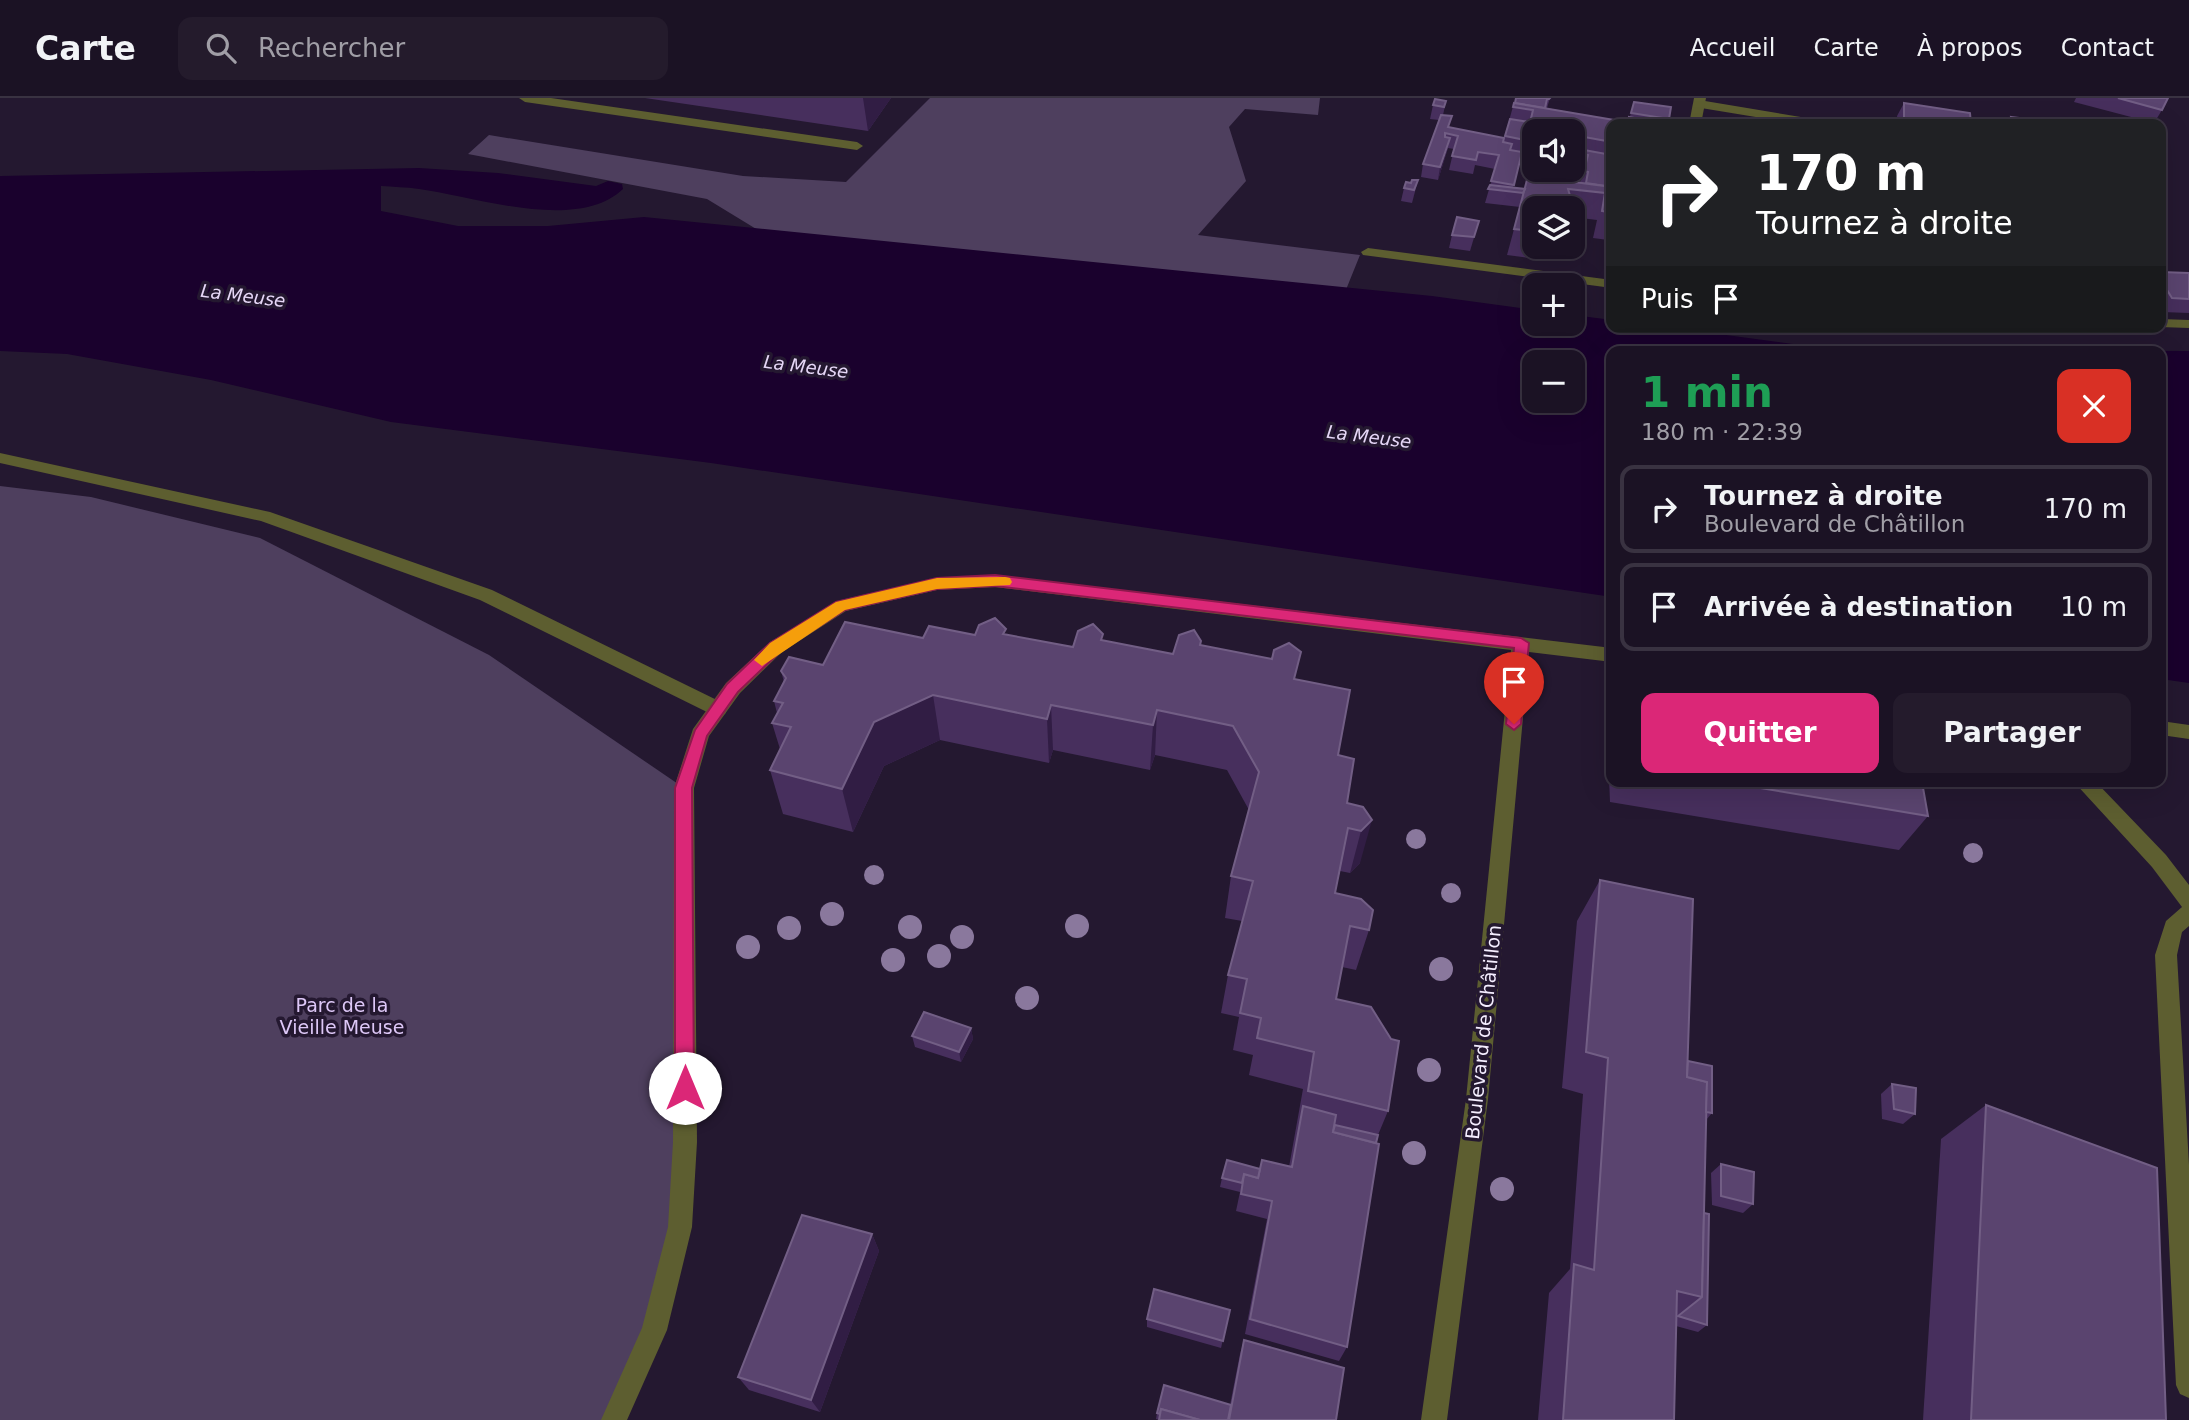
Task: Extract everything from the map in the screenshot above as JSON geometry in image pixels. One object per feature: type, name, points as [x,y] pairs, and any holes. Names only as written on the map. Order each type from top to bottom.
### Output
[{"type":"street","points":[[525,98],[856,146]]},
{"type":"street","points":[[1696,119],[1699,101],[1793,119]]},
{"type":"street","points":[[1368,252],[1606,283]]},
{"type":"street","points":[[2166,323],[2189,324]]},
{"type":"street","points":[[0,458],[264,516],[486,595],[718,709]]},
{"type":"street","points":[[614,1420],[654,1331],[680,1227],[685,1142],[684,788],[700,734],[733,688],[776,647],[841,606],[937,584],[995,581],[1606,654]]},
{"type":"street","name":"Boulevard de Châtillon","points":[[1434,1420],[1477,1099],[1521,643]]},
{"type":"street","points":[[2166,728],[2189,732]]},
{"type":"street","points":[[2089,787],[2159,861],[2189,901]]},
{"type":"street","points":[[2189,914],[2173,928],[2166,955],[2189,1385]]},
{"type":"green space","points":[[930,98],[1320,98],[1318,115],[1245,109],[1229,127],[1246,181],[1198,235],[1360,255],[1339,307],[814,264],[707,199],[468,154],[489,135],[743,176],[846,182]]},
{"type":"green space","name":"Parc de la Vieille Meuse","points":[[0,486],[91,497],[260,538],[489,655],[684,788],[680,1227],[614,1420],[0,1420]]},
{"type":"water","name":"La Meuse","points":[[419,168],[498,173],[596,186],[608,181],[622,184],[623,189],[603,202],[579,209],[553,210],[496,204],[419,189],[381,186],[381,211],[458,226],[548,226],[644,217],[1432,296],[1522,308],[1522,336],[1585,336],[1585,317],[1606,319],[1606,333],[1711,333],[1808,346],[1606,346],[1606,596],[711,463],[391,422],[211,380],[67,354],[0,351],[0,176]]},
{"type":"water","points":[[2166,351],[2189,351],[2189,683],[2166,680]]},
{"type":"building","points":[[1516,98],[1550,98],[1547,99],[1545,108],[1515,103]]},
{"type":"building","points":[[2118,98],[2168,98],[2162,110]]},
{"type":"building","points":[[1435,99],[1446,101],[1444,107],[1433,105]]},
{"type":"building","points":[[1634,102],[1671,107],[1669,119],[1631,113]]},
{"type":"building","points":[[1514,103],[1608,119],[1606,119],[1606,141],[1585,137],[1585,119],[1531,119],[1533,110],[1513,107]]},
{"type":"building","points":[[1904,103],[1970,113],[1971,119],[1904,119]]},
{"type":"building","points":[[1441,115],[1452,116],[1448,127],[1504,138],[1503,142],[1512,144],[1510,150],[1522,152],[1514,185],[1491,181],[1499,155],[1478,152],[1476,160],[1452,156],[1458,136],[1445,133],[1445,137],[1450,138],[1440,167],[1423,164]]},
{"type":"building","points":[[1510,119],[1522,121],[1522,139],[1505,136]]},
{"type":"building","points":[[1585,150],[1606,154],[1606,186],[1586,183],[1588,172],[1585,171],[1585,167],[1588,155],[1585,155]]},
{"type":"building","points":[[1412,180],[1418,180],[1414,190],[1404,188],[1406,182],[1411,183]]},
{"type":"building","points":[[1526,182],[1574,182],[1606,186],[1606,212],[1602,211],[1605,193],[1568,189],[1570,196],[1523,196]]},
{"type":"building","points":[[1490,185],[1525,189],[1523,193],[1488,189]]},
{"type":"building","points":[[1522,199],[1522,230],[1514,229]]},
{"type":"building","points":[[1457,217],[1479,221],[1474,237],[1452,235]]},
{"type":"building","points":[[2166,272],[2189,273],[2189,299],[2172,298],[2167,290]]},
{"type":"building","points":[[995,618],[1006,629],[1003,634],[1073,647],[1078,631],[1093,624],[1103,634],[1101,640],[1173,654],[1179,635],[1194,630],[1201,641],[1200,645],[1272,659],[1274,650],[1289,643],[1301,652],[1294,679],[1350,690],[1338,755],[1354,759],[1347,803],[1363,807],[1372,820],[1361,831],[1348,828],[1335,893],[1361,899],[1373,910],[1369,930],[1350,926],[1336,999],[1371,1007],[1391,1039],[1399,1041],[1388,1111],[1308,1091],[1314,1052],[1257,1038],[1261,1018],[1240,1013],[1247,979],[1228,975],[1253,881],[1231,876],[1259,772],[1233,726],[1157,710],[1153,725],[1051,705],[1047,719],[933,695],[874,722],[842,789],[770,770],[791,727],[772,723],[783,703],[774,701],[786,678],[781,671],[789,657],[823,665],[845,622],[923,638],[929,626],[975,635],[979,625]]},
{"type":"building","points":[[1754,787],[1923,787],[1928,816]]},
{"type":"building","points":[[1600,880],[1693,899],[1687,1077],[1707,1082],[1702,1297],[1677,1291],[1674,1420],[1563,1420],[1574,1264],[1594,1270],[1608,1058],[1586,1052]]},
{"type":"building","points":[[924,1012],[971,1028],[959,1052],[912,1036]]},
{"type":"building","points":[[1688,1061],[1712,1066],[1712,1113],[1706,1112],[1707,1082],[1687,1077]]},
{"type":"building","points":[[1892,1084],[1916,1088],[1915,1114],[1894,1109]]},
{"type":"building","points":[[1986,1105],[2157,1168],[2166,1420],[1971,1420]]},
{"type":"building","points":[[1303,1106],[1336,1115],[1333,1132],[1379,1144],[1347,1347],[1250,1319],[1272,1201],[1241,1194],[1244,1174],[1258,1178],[1262,1160],[1292,1167]]},
{"type":"building","points":[[1335,1125],[1378,1135],[1376,1143],[1333,1132]]},
{"type":"building","points":[[1227,1160],[1260,1169],[1258,1178],[1244,1174],[1242,1183],[1222,1178]]},
{"type":"building","points":[[1721,1164],[1754,1172],[1753,1204],[1721,1196]]},
{"type":"building","points":[[1704,1213],[1709,1214],[1707,1325],[1678,1316],[1702,1297]]},
{"type":"building","points":[[802,1215],[872,1234],[811,1400],[738,1377]]},
{"type":"building","points":[[1154,1289],[1230,1310],[1223,1341],[1147,1319]]},
{"type":"building","points":[[1244,1340],[1344,1368],[1336,1420],[1229,1420]]},
{"type":"building","points":[[1164,1385],[1231,1405],[1228,1420],[1200,1420],[1161,1409],[1160,1414],[1157,1413]]},
{"type":"building","points":[[1161,1409],[1200,1420],[1159,1420]]},
{"type":"slow traffic","points":[[762,660],[776,647],[841,606],[937,584],[1005,582]]},
{"type":"route","points":[[685,1088],[684,788],[700,734],[733,688],[776,647],[841,606],[937,584],[995,581],[1521,643],[1514,724]]}]
